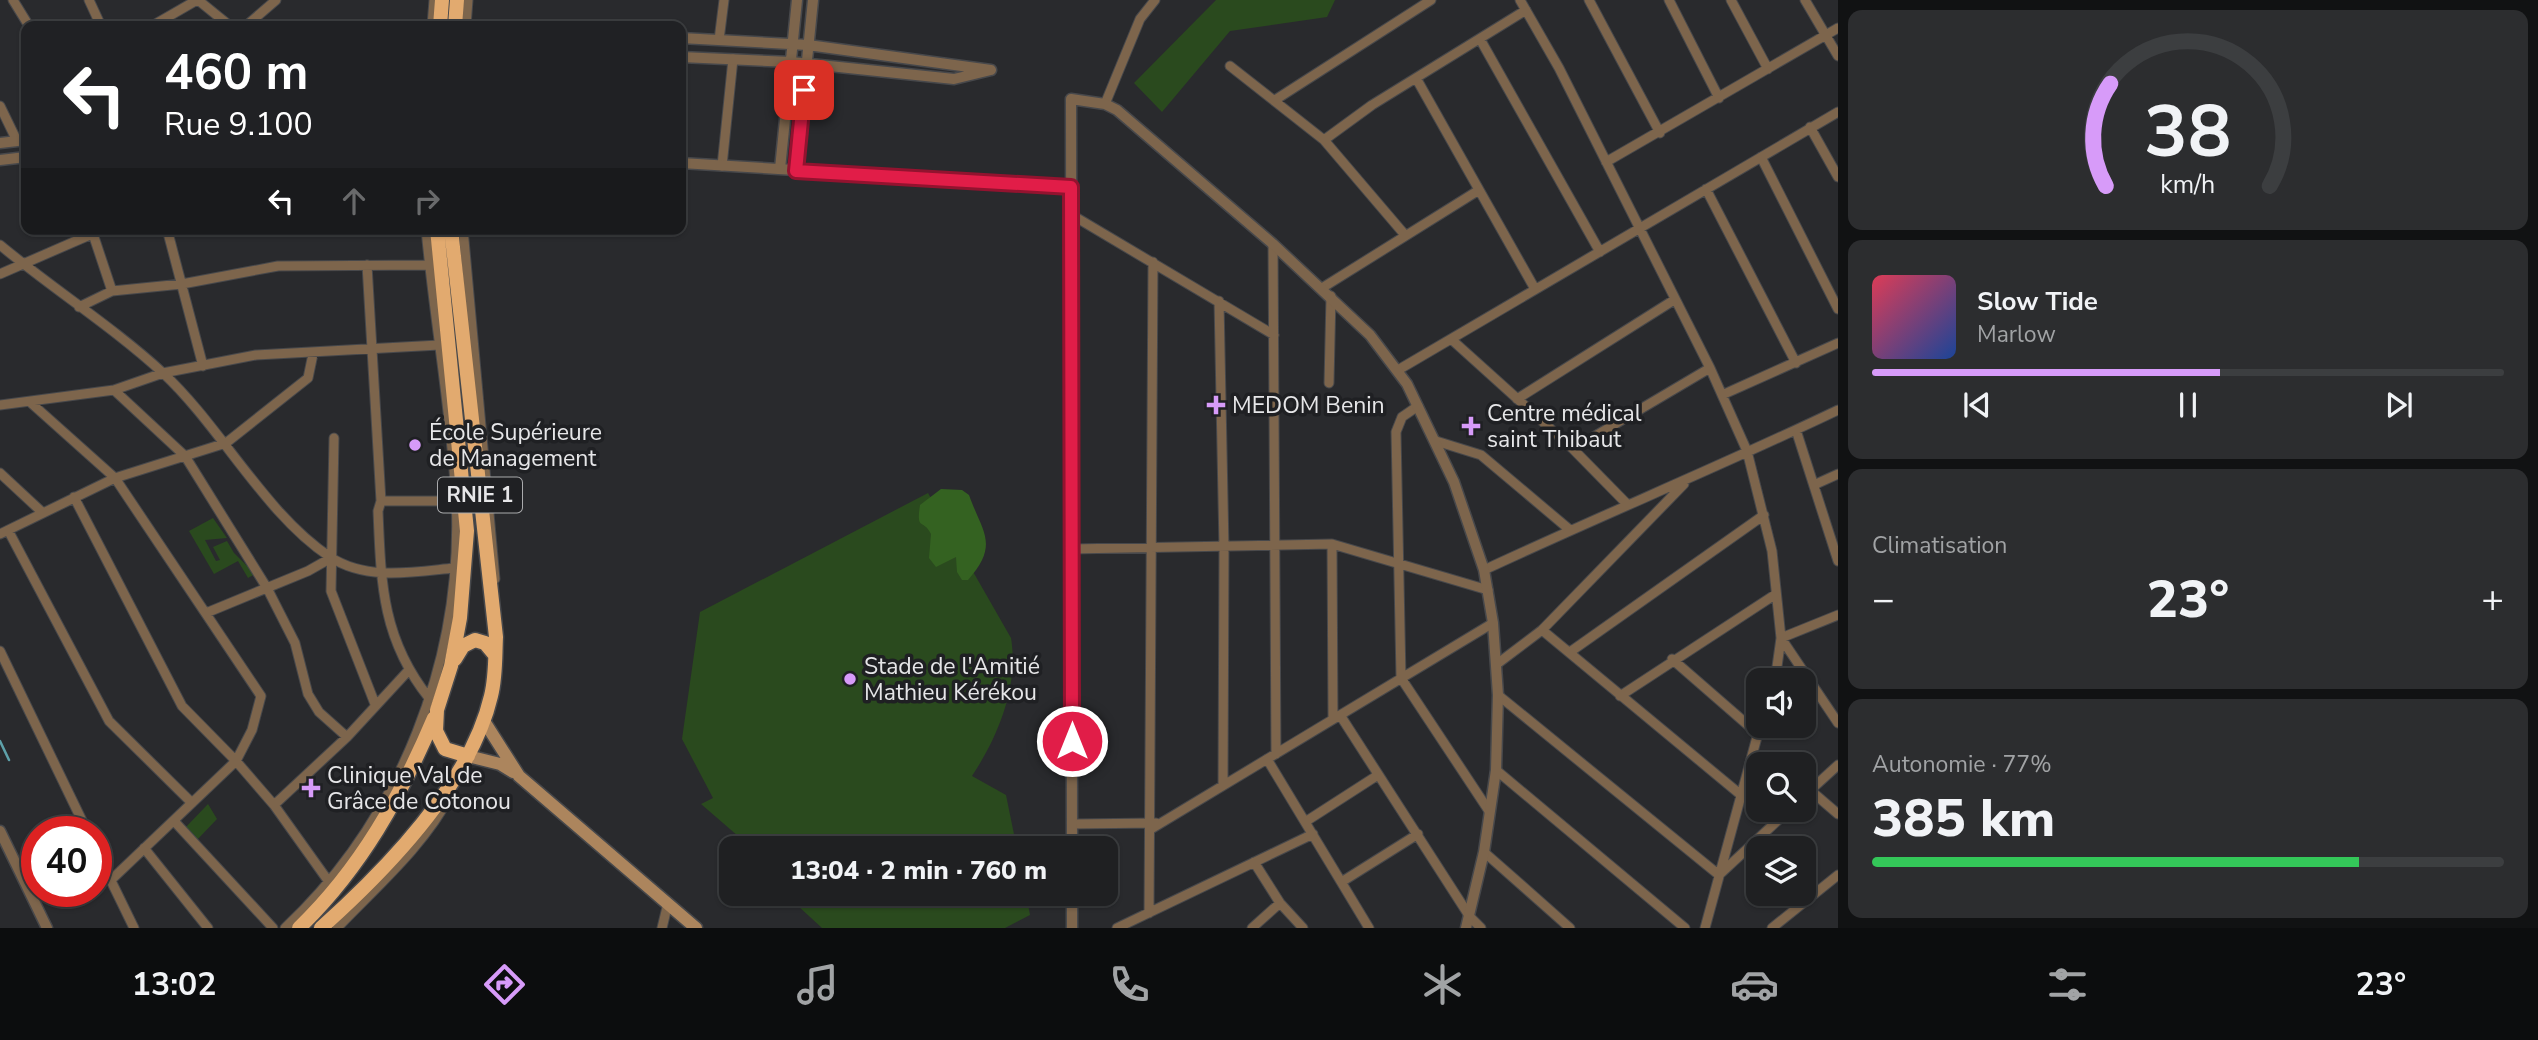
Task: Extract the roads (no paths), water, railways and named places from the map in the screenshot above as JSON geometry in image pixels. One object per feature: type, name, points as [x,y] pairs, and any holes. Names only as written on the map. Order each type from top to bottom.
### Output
[{"type":"highway","points":[[440,21],[442,0]]},
{"type":"highway","points":[[455,21],[457,0]]},
{"type":"highway","name":"RNIE 1","points":[[299,928],[330,897],[372,841],[397,799],[433,704],[451,666],[464,585],[467,531],[438,235]]},
{"type":"highway","name":"RNIE 1","points":[[321,928],[388,861],[464,762],[484,721],[491,695],[496,637],[452,235]]},
{"type":"highway","points":[[451,666],[463,646],[475,640],[485,643],[495,655]]},
{"type":"highway","points":[[433,704],[440,743],[464,762]]},
{"type":"main road","points":[[484,721],[497,746],[519,776]]},
{"type":"main road","points":[[464,762],[499,764],[519,776],[696,928]]},
{"type":"street","points":[[13,0],[26,21]]},
{"type":"street","points":[[89,0],[100,21]]},
{"type":"street","points":[[161,21],[197,0],[224,21]]},
{"type":"street","points":[[252,21],[276,0]]},
{"type":"street","points":[[432,21],[434,0]]},
{"type":"street","points":[[466,21],[468,0]]},
{"type":"street","points":[[719,40],[723,0]]},
{"type":"street","points":[[780,169],[797,0]]},
{"type":"street","points":[[796,171],[813,0]]},
{"type":"street","points":[[1105,104],[1140,19],[1155,0]]},
{"type":"street","points":[[1275,100],[1430,0]]},
{"type":"street","points":[[1520,0],[1559,68],[1639,226],[1710,368],[1747,451],[1764,515],[1776,594],[1781,638],[1777,668]]},
{"type":"street","points":[[1589,0],[1660,133]]},
{"type":"street","points":[[1669,0],[1719,98]]},
{"type":"street","points":[[1731,0],[1768,69]]},
{"type":"street","points":[[1805,0],[1838,55]]},
{"type":"street","points":[[1324,140],[1351,119],[1527,10]]},
{"type":"street","points":[[1605,162],[1660,133],[1838,28]]},
{"type":"street","points":[[686,38],[808,46],[991,70],[954,79],[807,63],[686,57]]},
{"type":"street","points":[[1480,39],[1600,252]]},
{"type":"street","points":[[895,73],[897,56]]},
{"type":"street","points":[[722,166],[733,59]]},
{"type":"street","points":[[1230,66],[1324,140],[1405,235]]},
{"type":"street","points":[[1416,78],[1535,289]]},
{"type":"street","points":[[1073,836],[1071,99],[1105,104],[1117,110],[1326,292],[1370,335],[1398,370],[1436,441],[1466,510],[1484,570],[1497,664],[1496,770],[1484,852],[1468,923]]},
{"type":"street","points":[[0,106],[21,139]]},
{"type":"street","points":[[1398,370],[1600,252],[1639,226],[1838,112]]},
{"type":"street","points":[[1810,127],[1838,177]]},
{"type":"street","points":[[0,143],[21,141]]},
{"type":"street","points":[[1761,157],[1838,309]]},
{"type":"street","points":[[0,160],[21,158]]},
{"type":"street","points":[[686,163],[1071,187]]},
{"type":"street","points":[[1706,189],[1796,363]]},
{"type":"street","points":[[1326,292],[1405,235],[1479,190]]},
{"type":"street","points":[[1072,215],[1274,335]]},
{"type":"street","points":[[0,274],[84,235]]},
{"type":"street","points":[[93,235],[112,291]]},
{"type":"street","points":[[169,235],[203,366]]},
{"type":"street","points":[[285,928],[329,882],[358,845],[391,788],[433,704],[454,568],[456,501],[426,235]]},
{"type":"street","points":[[464,235],[495,559],[496,637]]},
{"type":"street","points":[[1273,244],[1276,754]]},
{"type":"street","points":[[0,246],[163,373],[226,443],[285,518],[331,558],[380,575],[454,568]]},
{"type":"street","points":[[1149,913],[1153,262]]},
{"type":"street","points":[[367,265],[381,501],[382,593],[408,671],[433,704]]},
{"type":"street","points":[[79,307],[112,291],[181,284],[278,266],[429,265]]},
{"type":"street","points":[[1326,292],[1329,383]]},
{"type":"street","points":[[1517,399],[1674,300]]},
{"type":"street","points":[[1219,302],[1224,548],[1223,785]]},
{"type":"street","points":[[1451,339],[1573,449],[1627,504]]},
{"type":"street","points":[[1722,395],[1838,343]]},
{"type":"street","points":[[0,405],[114,390],[163,373],[256,355],[313,354],[439,345]]},
{"type":"street","points":[[192,803],[109,721],[4,532],[115,478],[226,443],[307,378],[313,354]]},
{"type":"street","points":[[1573,449],[1710,368]]},
{"type":"street","points":[[114,390],[185,456],[267,589],[295,643],[309,694],[319,712],[347,737]]},
{"type":"street","points":[[30,402],[115,478],[261,696],[253,730],[236,761],[112,879]]},
{"type":"street","points":[[1418,406],[1402,417],[1396,432],[1401,678],[1489,811]]},
{"type":"street","points":[[1484,570],[1627,504],[1686,482],[1838,410]]},
{"type":"street","points":[[1796,430],[1816,484],[1838,561]]},
{"type":"street","points":[[334,438],[331,591],[375,704]]},
{"type":"street","points":[[1436,441],[1481,455],[1570,530]]},
{"type":"street","points":[[0,473],[43,513]]},
{"type":"street","points":[[1816,484],[1838,474]]},
{"type":"street","points":[[1497,664],[1542,630],[1686,482]]},
{"type":"street","points":[[74,497],[182,706],[236,761],[274,805],[329,882]]},
{"type":"street","points":[[381,501],[456,501]]},
{"type":"street","points":[[1570,652],[1764,515]]},
{"type":"street","points":[[1071,549],[1153,550],[1332,544],[1488,590]]},
{"type":"street","points":[[1332,544],[1336,717],[1418,834],[1468,923],[1481,928]]},
{"type":"street","points":[[206,613],[267,589],[331,558]]},
{"type":"street","points":[[1620,696],[1672,659],[1776,594]]},
{"type":"street","points":[[1781,638],[1838,615]]},
{"type":"street","points":[[1073,824],[1151,826],[1161,822],[1493,622]]},
{"type":"street","points":[[1542,630],[1741,795]]},
{"type":"street","points":[[1781,638],[1838,723]]},
{"type":"street","points":[[0,651],[80,816]]},
{"type":"street","points":[[1672,659],[1746,719]]},
{"type":"street","points":[[274,805],[347,737],[408,671]]},
{"type":"street","points":[[1498,695],[1719,875]]},
{"type":"street","points":[[1705,928],[1757,738]]},
{"type":"street","points":[[1266,759],[1370,928]]},
{"type":"street","points":[[337,928],[408,854],[442,812],[464,762]]},
{"type":"street","points":[[1816,785],[1838,765]]},
{"type":"street","points":[[1496,770],[1685,928]]},
{"type":"street","points":[[1305,822],[1378,775]]},
{"type":"street","points":[[1816,799],[1838,814]]},
{"type":"street","points":[[174,821],[273,928]]},
{"type":"street","points":[[1719,875],[1777,822]]},
{"type":"street","points":[[0,831],[47,928]]},
{"type":"street","points":[[1117,928],[1313,834]]},
{"type":"street","points":[[1343,881],[1418,834]]},
{"type":"street","points":[[144,848],[208,928]]},
{"type":"street","points":[[1484,852],[1570,928]]},
{"type":"street","points":[[1254,862],[1280,903],[1303,928]]},
{"type":"street","points":[[1772,928],[1838,875]]},
{"type":"street","points":[[112,882],[134,928]]},
{"type":"street","points":[[662,928],[668,903]]},
{"type":"street","points":[[1252,928],[1280,903]]},
{"type":"street","points":[[1072,906],[1072,928]]},
{"type":"waterway","points":[[0,741],[9,760]]},
{"type":"place","name":"MEDOM Benin","points":[[1216,405]]},
{"type":"place","name":"Centre médical saint Thibaut","points":[[1471,426]]},
{"type":"place","name":"École Supérieure de Management","points":[[415,445]]},
{"type":"place","name":"Stade de l'Amitié Mathieu Kérékou","points":[[850,679]]},
{"type":"place","name":"Clinique Val de Grâce de Cotonou","points":[[311,788]]}]
